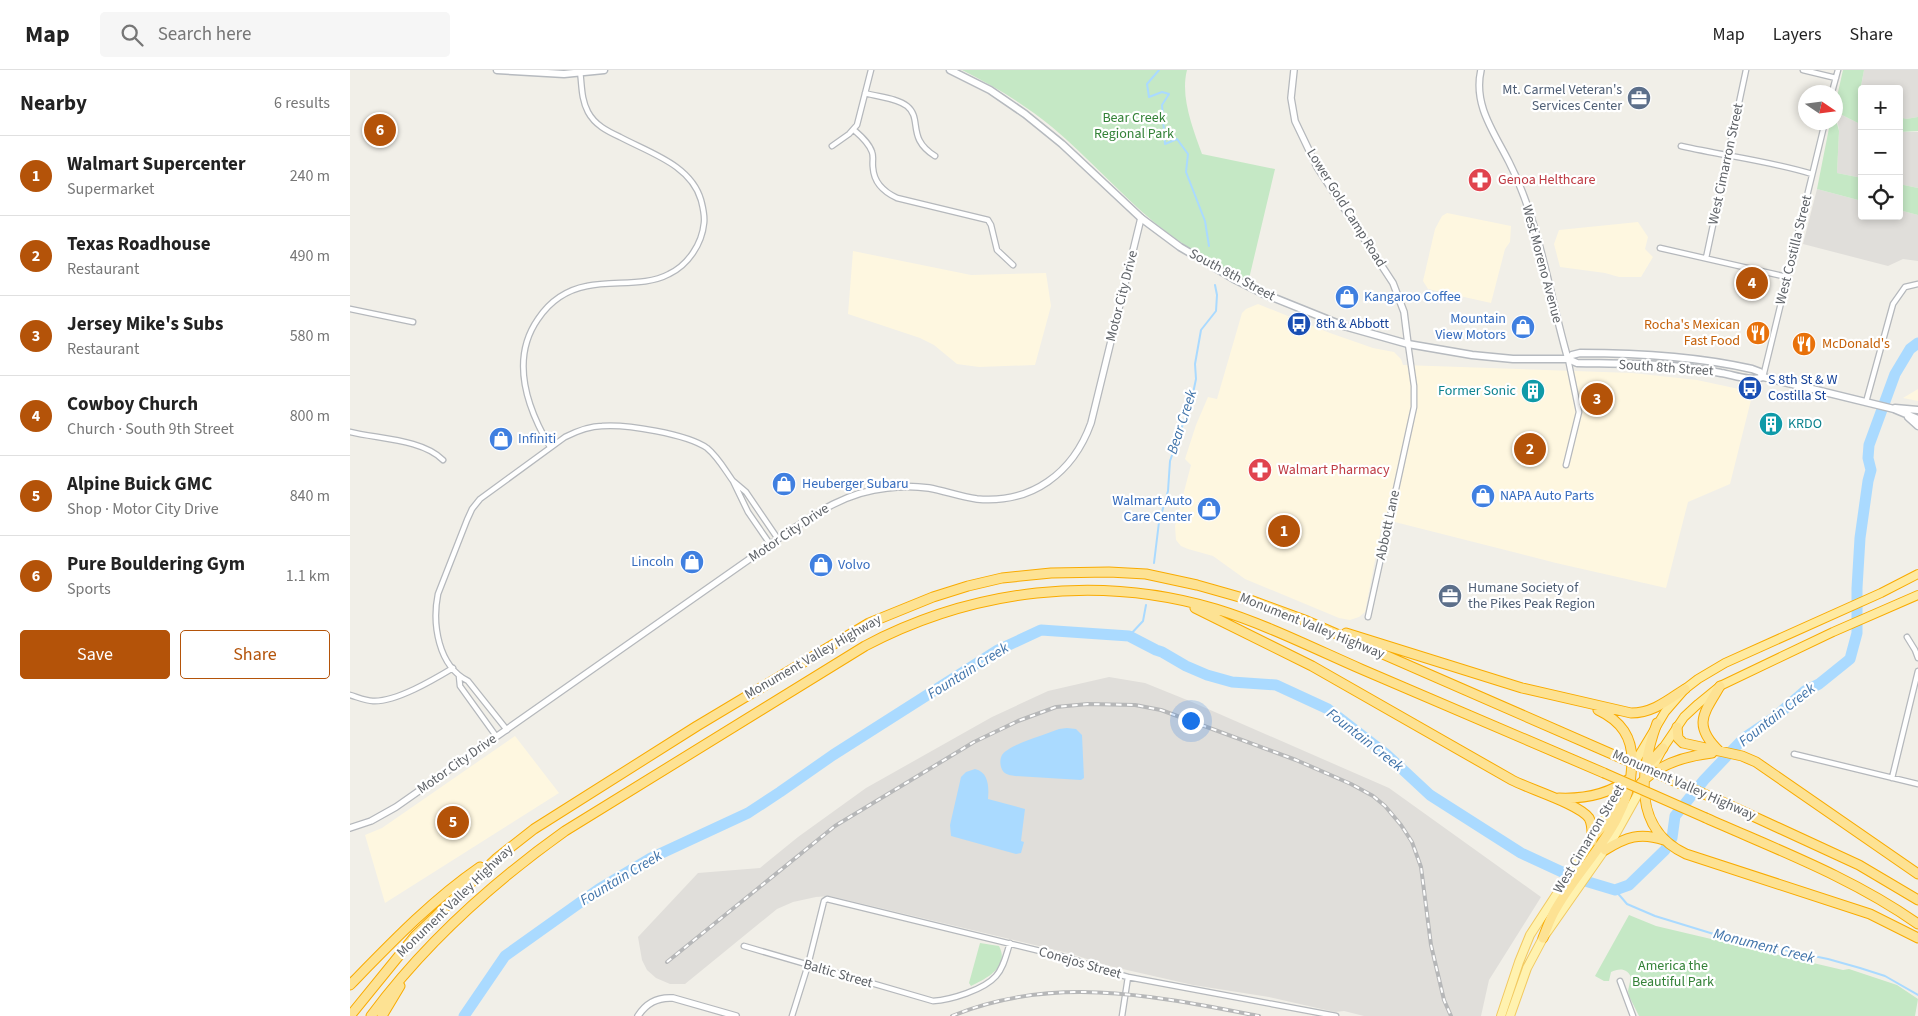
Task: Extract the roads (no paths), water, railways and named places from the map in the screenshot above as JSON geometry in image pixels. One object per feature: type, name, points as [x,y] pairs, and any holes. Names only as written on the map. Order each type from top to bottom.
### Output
[{"type":"highway","name":"Monument Valley Highway","points":[[350,1016],[415,936],[471,882],[534,829],[603,784],[856,630],[905,607],[968,586],[1002,578],[1051,573],[1108,572],[1146,574],[1221,592],[1307,621],[1718,800],[1851,861],[1918,900]]},
{"type":"highway","points":[[1307,621],[1503,682],[1584,703],[1640,713],[1654,709],[1712,670],[1915,576]]},
{"type":"highway","name":"Monument Valley Highway","points":[[371,1016],[416,960],[447,928],[520,863],[565,831],[865,646],[889,633],[956,608],[990,599],[1024,594],[1079,590],[1142,593],[1216,609],[1245,620],[1604,773],[1850,882],[1918,924]]},
{"type":"highway","name":"West Cimarron Street","points":[[1645,781],[1677,727],[1698,704],[1720,686],[1833,632],[1918,595]]},
{"type":"highway","points":[[1180,600],[1312,666],[1512,780],[1582,811],[1588,817],[1594,837]]},
{"type":"highway","points":[[1713,750],[1704,734],[1703,723],[1705,712],[1720,686]]},
{"type":"highway","points":[[1543,938],[1559,909],[1603,848],[1626,799],[1627,781],[1632,767],[1657,723],[1685,689]]},
{"type":"highway","points":[[1584,703],[1608,715],[1624,728],[1631,747],[1632,767]]},
{"type":"highway","points":[[1657,723],[1645,768],[1645,781],[1648,808],[1655,828],[1665,840],[1686,854],[1870,914],[1918,938]]},
{"type":"highway","points":[[1677,727],[1678,738],[1683,743],[1750,759],[1778,776],[1918,874]]},
{"type":"highway","points":[[1556,798],[1585,798],[1627,781],[1645,768],[1663,748]]},
{"type":"highway","points":[[1594,837],[1626,799],[1645,781],[1678,760],[1713,750]]},
{"type":"highway","points":[[1603,848],[1631,837],[1649,836],[1665,840]]},
{"type":"highway","points":[[350,985],[448,891],[512,846]]},
{"type":"highway","points":[[382,1016],[416,960]]},
{"type":"main road","points":[[497,70],[528,73],[604,70]]},
{"type":"main road","name":"South 8th Street","points":[[950,70],[990,90],[1025,114],[1062,144],[1141,218],[1180,248],[1236,280],[1318,316],[1363,332],[1408,344],[1481,356],[1513,359],[1568,359],[1577,363],[1682,367],[1712,371],[1752,380],[1763,377],[1874,404],[1918,410]]},
{"type":"main road","name":"South 8th Street","points":[[1568,359],[1572,355],[1580,353],[1680,356],[1752,369],[1760,372],[1763,377]]},
{"type":"main road","name":"South 8th Street","points":[[1894,408],[1918,419]]},
{"type":"main road","points":[[1906,415],[1918,426]]},
{"type":"main road","points":[[1915,576],[1918,570]]},
{"type":"main road","name":"West Cimarron Street","points":[[1501,1016],[1519,962],[1537,923],[1594,837],[1627,781]]},
{"type":"main road","name":"West Cimarron Street","points":[[1603,848],[1616,835],[1645,781]]},
{"type":"main road","points":[[1510,1016],[1524,977],[1543,938]]},
{"type":"street","points":[[832,146],[854,130],[859,121],[871,70]]},
{"type":"street","name":"Lower Gold Camp Road","points":[[1294,70],[1290,98],[1295,120],[1317,167],[1393,283],[1404,312],[1408,344]]},
{"type":"street","name":"West Moreno Avenue","points":[[1481,70],[1479,86],[1481,106],[1516,176],[1527,206],[1568,359],[1579,412],[1566,465]]},
{"type":"street","name":"West Cimarron Street","points":[[1706,258],[1746,70]]},
{"type":"street","points":[[1803,70],[1836,78]]},
{"type":"street","points":[[1834,85],[1838,70]]},
{"type":"street","points":[[550,447],[534,414],[522,370],[524,347],[537,320],[553,301],[572,290],[597,284],[652,280],[668,275],[690,258],[700,240],[704,221],[702,203],[696,188],[685,173],[669,162],[605,130],[594,120],[584,101],[580,71]]},
{"type":"street","points":[[865,94],[906,105],[914,116],[917,138],[927,151],[935,156]]},
{"type":"street","points":[[854,130],[870,146],[874,175],[879,186],[897,198],[988,220],[997,250],[1013,266]]},
{"type":"street","name":"West Costilla Street","points":[[1763,377],[1823,130]]},
{"type":"street","points":[[1682,146],[1729,157],[1789,167],[1812,174]]},
{"type":"street","name":"Motor City Drive","points":[[350,828],[372,821],[384,814],[824,508],[852,495],[886,488],[917,487],[976,499],[1000,499],[1030,491],[1056,476],[1078,453],[1091,423],[1141,218]]},
{"type":"street","points":[[1660,248],[1787,277]]},
{"type":"street","points":[[1866,402],[1893,304],[1906,287],[1918,284]]},
{"type":"street","points":[[350,309],[413,322]]},
{"type":"street","name":"Abbott Lane","points":[[1368,618],[1414,407],[1414,386],[1408,344]]},
{"type":"street","points":[[507,730],[468,681],[459,676],[452,668],[440,645],[436,630],[435,607],[438,594],[472,509],[480,499],[550,447],[578,431],[603,426],[675,434],[693,441],[707,449],[716,458],[733,481],[748,512],[770,544]]},
{"type":"street","points":[[350,432],[388,438],[423,448],[441,459]]},
{"type":"street","points":[[733,481],[746,492],[778,539]]},
{"type":"street","points":[[1907,637],[1916,650],[1918,658]]},
{"type":"street","points":[[350,695],[373,701],[389,698],[418,688],[452,668]]},
{"type":"street","points":[[1892,778],[1918,671]]},
{"type":"street","points":[[459,676],[460,686],[496,736]]},
{"type":"street","points":[[1794,754],[1918,784]]},
{"type":"street","name":"Conejos Street","points":[[808,965],[824,901],[827,899],[1073,959],[1106,971],[1336,1016]]},
{"type":"street","name":"Baltic Street","points":[[744,946],[933,1001],[953,998],[988,983],[1000,971],[1010,944]]},
{"type":"street","points":[[792,1016],[808,965]]},
{"type":"street","points":[[1122,1016],[1128,976]]},
{"type":"street","points":[[1620,981],[1634,1016]]},
{"type":"street","points":[[638,1016],[642,1009],[651,1002],[664,998],[673,998],[736,1016]]},
{"type":"water","points":[[1067,728],[1076,729],[1082,735],[1084,778],[1081,780],[1015,776],[1004,773],[1001,760],[1002,755],[1006,751],[1028,740]]},
{"type":"water","points":[[975,769],[986,777],[988,799],[1025,809],[1021,841],[1024,842],[1021,853],[1016,854],[951,836],[950,825],[961,777],[966,772]]},
{"type":"waterway","name":"Bear Creek","points":[[1159,70],[1147,84],[1149,97],[1162,92],[1169,94],[1162,105],[1165,144],[1177,139],[1188,154],[1186,172],[1205,221],[1209,246]]},
{"type":"waterway","name":"Bear Creek","points":[[1154,563],[1159,522],[1168,491],[1170,461],[1192,398],[1196,379],[1195,364],[1201,330],[1216,311],[1217,295],[1215,285]]},
{"type":"waterway","name":"Fountain Creek","points":[[464,1016],[505,956],[599,889],[651,858],[748,813],[833,755],[998,650],[1041,630],[1129,636],[1207,675],[1232,682],[1276,685],[1328,709],[1386,754],[1430,795],[1521,853],[1575,878],[1615,890],[1629,885],[1665,850],[1672,838],[1675,816],[1704,780],[1744,738],[1775,717],[1805,691],[1819,684],[1850,659],[1857,633],[1860,538],[1871,470],[1868,458],[1869,445],[1895,374],[1910,349],[1918,343]]},
{"type":"waterway","name":"Bear Creek","points":[[1129,636],[1143,621],[1146,605]]},
{"type":"waterway","name":"Monument Creek","points":[[1615,890],[1627,904],[1655,916],[1730,939],[1828,959],[1860,968],[1885,976],[1918,995]]},
{"type":"railway","points":[[667,962],[835,826],[974,742],[1018,721],[1056,707],[1088,704],[1135,705],[1161,710],[1296,760],[1351,784],[1373,796],[1385,806],[1412,842],[1421,867],[1431,945],[1444,1000],[1451,1016]]},
{"type":"railway","points":[[952,1016],[990,1003],[1028,995],[1067,992],[1143,996],[1259,1016]]},
{"type":"place","name":"Mt. Carmel Veteran's Services Center","points":[[1639,98]]},
{"type":"place","name":"Pure Bouldering Gym","points":[[380,130]]},
{"type":"place","name":"Genoa Helthcare","points":[[1480,180]]},
{"type":"place","name":"Cowboy Church","points":[[1752,283]]},
{"type":"place","name":"Kangaroo Coffee","points":[[1347,297]]},
{"type":"place","name":"8th & Abbott","points":[[1299,324]]},
{"type":"place","name":"Mountain View Motors","points":[[1523,327]]},
{"type":"place","name":"Rocha's Mexican Fast Food","points":[[1758,333]]},
{"type":"place","name":"McDonald's","points":[[1804,344]]},
{"type":"place","name":"S 8th St & W Costilla St","points":[[1750,388]]},
{"type":"place","name":"Former Sonic","points":[[1533,391]]},
{"type":"place","name":"Jersey Mike's Subs","points":[[1597,399]]},
{"type":"place","name":"KRDO","points":[[1771,424]]},
{"type":"place","name":"Infiniti","points":[[501,439]]},
{"type":"place","name":"Texas Roadhouse","points":[[1530,449]]},
{"type":"place","name":"Walmart Pharmacy","points":[[1260,470]]},
{"type":"place","name":"Heuberger Subaru","points":[[784,484]]},
{"type":"place","name":"NAPA Auto Parts","points":[[1483,496]]},
{"type":"place","name":"Walmart Auto Care Center","points":[[1209,509]]},
{"type":"place","name":"Walmart Supercenter","points":[[1284,531]]},
{"type":"place","name":"Lincoln","points":[[692,562]]},
{"type":"place","name":"Volvo","points":[[821,565]]},
{"type":"place","name":"Humane Society of the Pikes Peak Region","points":[[1450,596]]},
{"type":"place","name":"Alpine Buick GMC","points":[[453,822]]},
{"type":"park label","name":"Bear Creek Regional Park","points":[[1134,126]]},
{"type":"park label","name":"America the Beautiful Park","points":[[1673,974]]}]
